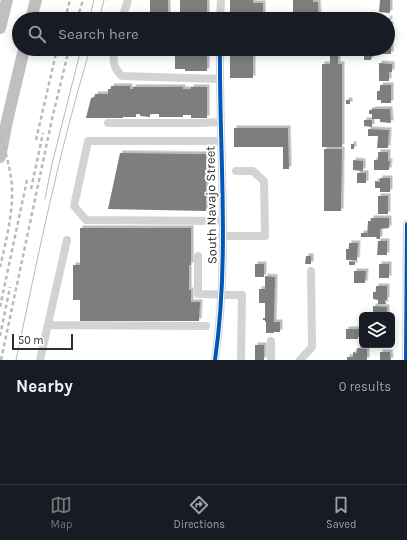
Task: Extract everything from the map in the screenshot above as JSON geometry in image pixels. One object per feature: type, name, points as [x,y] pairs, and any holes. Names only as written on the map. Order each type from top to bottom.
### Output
[{"type":"highway","points":[[0,21],[3,0]]},
{"type":"highway","points":[[0,28],[7,0]]},
{"type":"highway","points":[[33,12],[36,0]]},
{"type":"highway","points":[[0,157],[22,56]]},
{"type":"street","points":[[124,12],[128,0]]},
{"type":"street","points":[[220,0],[220,12]]},
{"type":"street","points":[[114,56],[116,70],[122,76],[220,79]]},
{"type":"street","name":"South Navajo Street","points":[[215,360],[221,294],[222,236],[220,56]]},
{"type":"street","points":[[108,123],[199,124],[220,122]]},
{"type":"street","points":[[220,142],[88,141],[74,206],[86,220],[222,221]]},
{"type":"street","points":[[222,236],[265,236],[264,181],[253,171],[236,171]]},
{"type":"street","points":[[406,360],[407,224]]},
{"type":"street","points":[[40,360],[67,240]]},
{"type":"street","points":[[198,256],[198,294],[242,295],[241,360]]},
{"type":"street","points":[[300,360],[312,347],[311,271]]},
{"type":"street","points":[[48,324],[206,326]]},
{"type":"street","points":[[271,341],[271,360]]},
{"type":"building","points":[[150,0],[168,0],[168,12],[150,12]]},
{"type":"building","points":[[180,0],[207,0],[207,12],[180,12]]},
{"type":"building","points":[[230,0],[253,0],[253,3],[263,3],[263,12],[230,12]]},
{"type":"building","points":[[293,0],[313,0],[313,2],[318,2],[319,12],[293,12]]},
{"type":"building","points":[[380,0],[390,0],[390,12],[379,12]]},
{"type":"building","points":[[175,56],[207,56],[207,71],[185,71],[185,69],[175,69]]},
{"type":"building","points":[[230,56],[253,56],[253,78],[230,78]]},
{"type":"building","points":[[330,56],[338,56],[338,64],[342,64],[342,147],[322,147],[322,64],[330,64]]},
{"type":"building","points":[[364,56],[372,56],[371,60],[364,60]]},
{"type":"building","points":[[379,63],[392,64],[392,72],[389,72],[389,81],[379,81]]},
{"type":"building","points":[[380,85],[391,85],[391,103],[381,103],[381,100],[377,100],[377,91],[380,91]]},
{"type":"building","points":[[111,86],[130,86],[130,89],[133,89],[133,87],[183,87],[183,89],[191,89],[191,87],[207,87],[207,118],[191,118],[191,115],[183,115],[183,117],[159,117],[159,114],[150,114],[150,117],[136,114],[136,117],[86,118],[91,98],[95,97],[95,94],[108,94],[108,89],[111,89]]},
{"type":"building","points":[[346,100],[350,100],[350,104],[346,104]]},
{"type":"building","points":[[390,109],[391,123],[380,122],[380,119],[372,119],[372,114],[369,114],[369,110]]},
{"type":"building","points":[[364,120],[372,120],[372,127],[364,126]]},
{"type":"building","points":[[234,128],[288,128],[289,169],[283,169],[283,147],[234,147]]},
{"type":"building","points":[[368,129],[389,130],[388,148],[377,148],[378,136],[368,136]]},
{"type":"building","points":[[351,144],[354,144],[354,149],[351,149]]},
{"type":"building","points":[[324,149],[342,149],[341,211],[324,211]]},
{"type":"building","points":[[378,152],[388,152],[388,161],[390,161],[389,170],[374,170],[374,160],[378,160]]},
{"type":"building","points":[[120,153],[206,154],[206,211],[108,209]]},
{"type":"building","points":[[353,160],[363,161],[363,171],[353,170]]},
{"type":"building","points":[[357,173],[366,173],[366,183],[357,183]]},
{"type":"building","points":[[380,178],[390,178],[390,192],[380,192],[380,188],[375,188],[375,181],[380,182]]},
{"type":"building","points":[[378,196],[388,196],[388,214],[378,214]]},
{"type":"building","points":[[371,218],[389,218],[389,228],[380,229],[380,239],[377,239],[376,237],[367,237],[368,221],[371,221]]},
{"type":"building","points":[[80,228],[191,228],[189,290],[191,290],[191,302],[200,302],[199,321],[80,321],[80,300],[73,300],[73,265],[80,265]]},
{"type":"building","points":[[361,233],[367,233],[367,237],[361,237]]},
{"type":"building","points":[[378,241],[387,241],[387,255],[377,255]]},
{"type":"building","points":[[349,243],[358,243],[357,260],[346,260],[346,249],[349,249]]},
{"type":"building","points":[[306,256],[311,256],[311,264],[305,264]]},
{"type":"building","points":[[349,261],[355,262],[355,265],[349,265]]},
{"type":"building","points":[[255,264],[264,264],[264,277],[255,277]]},
{"type":"building","points":[[379,264],[389,264],[389,278],[379,278]]},
{"type":"building","points":[[354,271],[366,271],[365,283],[354,283]]},
{"type":"building","points":[[265,276],[275,277],[274,322],[280,322],[280,332],[266,333],[266,322],[263,320],[263,318],[265,318],[265,303],[259,303],[259,289],[265,289]]},
{"type":"building","points":[[376,286],[387,286],[387,300],[385,300],[386,304],[378,304],[378,300],[373,299],[373,292],[376,292]]},
{"type":"building","points":[[373,306],[387,307],[387,312],[373,312]]},
{"type":"building","points":[[346,329],[359,329],[358,339],[346,339]]},
{"type":"building","points":[[255,345],[264,345],[264,360],[255,360]]},
{"type":"building","points":[[357,348],[367,349],[367,360],[347,360],[347,357],[353,357],[353,352],[357,353]]},
{"type":"building","points":[[380,352],[390,352],[391,360],[380,360]]},
{"type":"tram line","points":[[91,12],[94,0]]},
{"type":"tram line","points":[[101,12],[104,0]]},
{"type":"tram line","points":[[45,199],[52,164],[79,56]]},
{"type":"tram line","points":[[16,360],[68,126],[88,56]]},
{"type":"railway","points":[[67,12],[70,0]]},
{"type":"railway","points":[[79,12],[83,0]]},
{"type":"railway","points":[[36,140],[55,56]]},
{"type":"railway","points":[[1,360],[52,119],[67,56]]},
{"type":"railway","points":[[0,133],[8,160],[12,187],[9,227],[0,267]]},
{"type":"railway","points":[[31,189],[43,133]]},
{"type":"railway","points":[[0,307],[27,180]]},
{"type":"railway","points":[[0,336],[10,287]]},
{"type":"cycle path","points":[[215,360],[222,282],[223,243],[220,56]]},
{"type":"cycle path","points":[[406,360],[407,224]]}]
